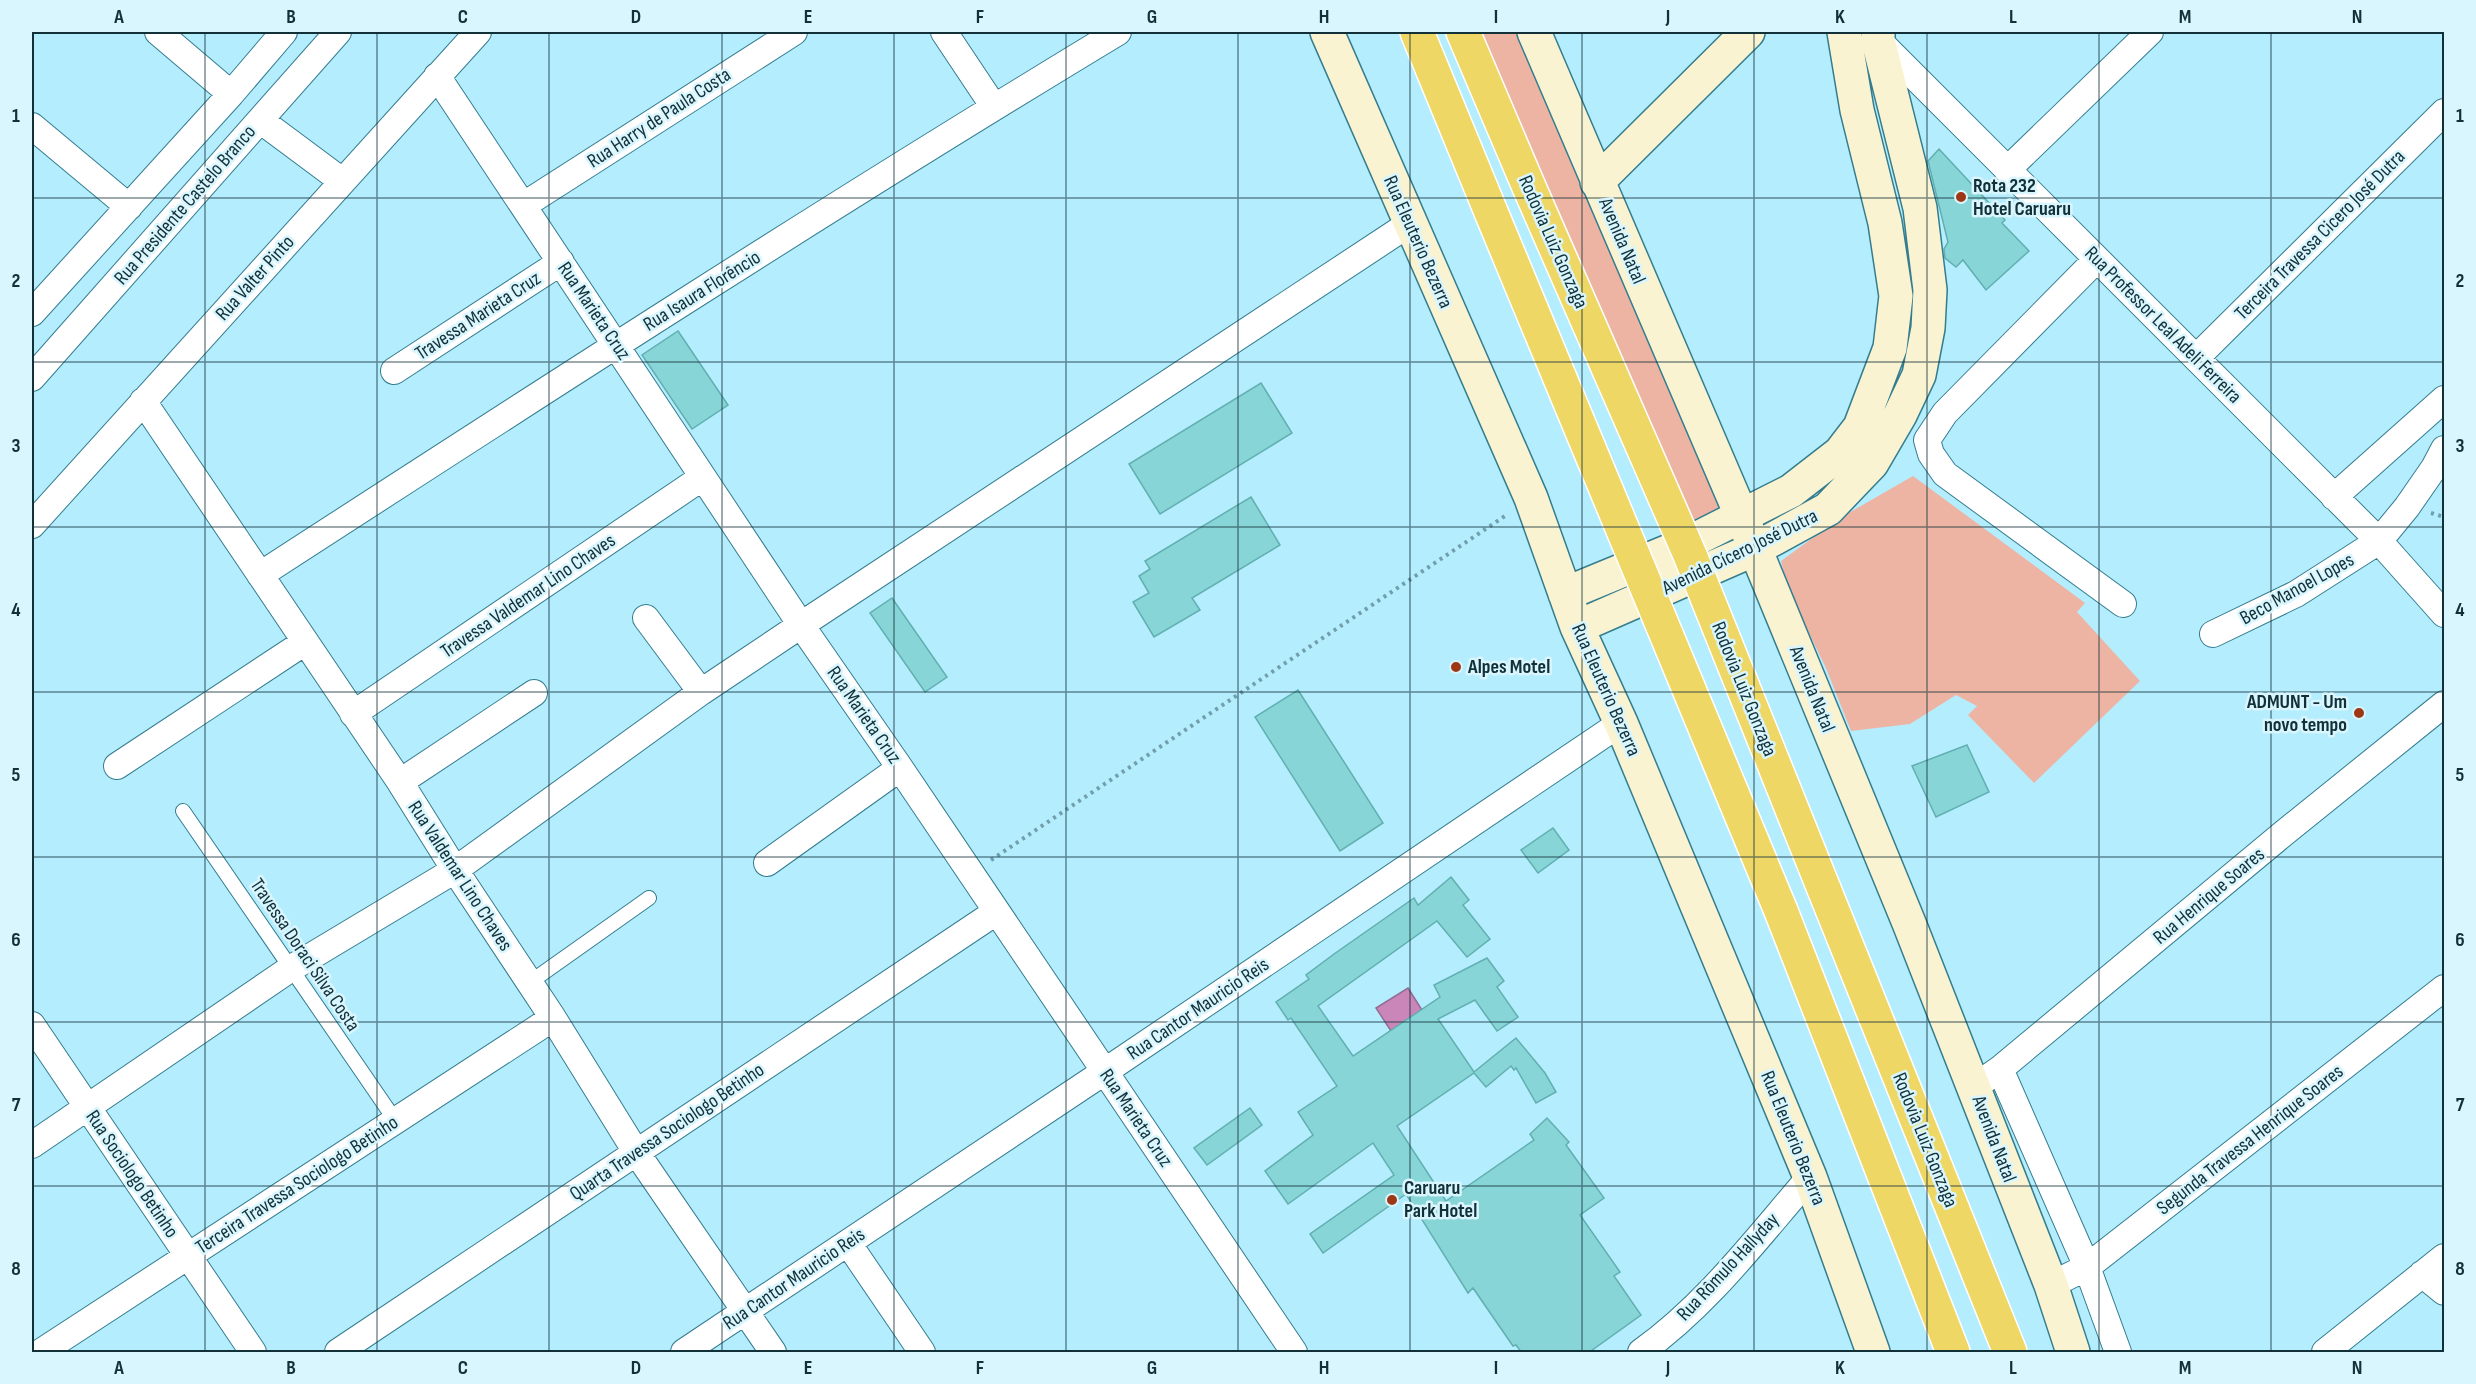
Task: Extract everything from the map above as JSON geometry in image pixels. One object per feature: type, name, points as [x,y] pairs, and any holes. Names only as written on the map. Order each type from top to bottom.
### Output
[{"type":"highway","points":[[1417,32],[1781,911],[1953,1353]]},
{"type":"highway","name":"Rodovia Luiz Gonzaga","points":[[1463,32],[1690,555],[2010,1353]]},
{"type":"street","points":[[158,32],[231,94]]},
{"type":"street","name":"Rua Presidente Castelo Branco","points":[[32,378],[338,32]]},
{"type":"street","name":"Rua Valter Pinto","points":[[32,525],[478,32]]},
{"type":"street","name":"Rua Harry de Paula Costa","points":[[524,205],[794,32]]},
{"type":"street","points":[[944,32],[994,107]]},
{"type":"street","name":"Rua Isaura Florêncio","points":[[260,575],[616,344],[1118,32]]},
{"type":"street","name":"Rua Eleuterio Bezerra","points":[[1327,32],[1409,224],[1531,498],[1577,627],[1622,723],[1810,1177],[1873,1353]]},
{"type":"street","name":"Avenida Natal","points":[[1534,32],[1742,517],[1909,923],[2051,1286],[2073,1353]]},
{"type":"street","points":[[1597,182],[1748,32]]},
{"type":"street","name":"Avenida Cícero José Dutra","points":[[1565,594],[1684,545],[1791,491],[1840,453],[1860,427],[1890,348],[1896,296],[1885,223],[1857,110],[1844,32]]},
{"type":"street","points":[[2007,170],[2150,32]]},
{"type":"street","points":[[282,34],[310,62]]},
{"type":"street","name":"Rua Presidente Castelo Branco","points":[[32,313],[231,94],[282,34]]},
{"type":"street","name":"Avenida Cícero José Dutra","points":[[1577,627],[1755,549],[1828,509],[1872,463],[1919,375],[1928,328],[1929,279],[1920,208],[1878,36]]},
{"type":"street","name":"Rua Professor Leal Adeli Ferreira","points":[[1878,36],[2007,170],[2379,541],[2445,614]]},
{"type":"street","name":"Rua Marieta Cruz","points":[[437,76],[801,625],[1294,1353]]},
{"type":"street","name":"Terceira Travessa Cicero José Dutra","points":[[2196,358],[2445,112]]},
{"type":"street","points":[[260,120],[342,181]]},
{"type":"street","points":[[32,126],[129,207]]},
{"type":"street","points":[[32,1145],[290,969],[455,870],[701,693],[801,625],[1409,224]]},
{"type":"street","points":[[2097,259],[1946,413],[1927,440],[1931,454],[1945,474],[2123,604]]},
{"type":"street","name":"Travessa Marieta Cruz","points":[[394,371],[561,262]]},
{"type":"street","points":[[2334,497],[2445,399]]},
{"type":"street","name":"Rua Valdemar Lino Chaves","points":[[143,401],[400,782],[455,870],[553,1017],[636,1152],[773,1353]]},
{"type":"street","name":"Beco Manoel Lopes","points":[[2213,634],[2296,594],[2379,541],[2407,507],[2445,449]]},
{"type":"street","name":"Travessa Valdemar Lino Chaves","points":[[353,714],[703,477]]},
{"type":"street","points":[[646,618],[701,693]]},
{"type":"street","points":[[117,766],[305,642]]},
{"type":"street","points":[[400,782],[534,693]]},
{"type":"street","name":"Rua Henrique Soares","points":[[1974,1088],[2000,1070],[2284,833],[2445,704]]},
{"type":"street","name":"Rua Cantor Mauricio Reis","points":[[684,1353],[1622,723]]},
{"type":"street","points":[[767,863],[900,768]]},
{"type":"street","name":"Quarta Travessa Sociologo Betinho","points":[[338,1353],[996,912]]},
{"type":"street","name":"Segunda Travessa Henrique Soares","points":[[2051,1286],[2087,1267],[2445,988]]},
{"type":"street","name":"Terceira Travessa Sociologo Betinho","points":[[41,1353],[553,1017]]},
{"type":"street","name":"Rua Sociologo Betinho","points":[[32,1024],[253,1353]]},
{"type":"street","points":[[2000,1070],[2087,1267],[2118,1353]]},
{"type":"street","name":"Rua Rômulo Hallyday","points":[[1641,1353],[1661,1338],[1713,1288],[1810,1177]]},
{"type":"street","points":[[849,1243],[922,1353]]},
{"type":"street","points":[[2325,1353],[2445,1257]]},
{"type":"street","points":[[2422,1274],[2445,1292]]},
{"type":"lane","name":"Travessa Doraci Silva Costa","points":[[183,811],[395,1120]]},
{"type":"lane","points":[[529,983],[649,898]]},
{"type":"path","points":[[970,874],[1531,498]]},
{"type":"shaded area","points":[[1467,32],[1519,32],[1727,510],[1677,538]]},
{"type":"shaded area","points":[[1913,476],[2085,603],[2077,612],[2140,681],[2034,783],[1968,715],[1977,706],[1956,695],[1910,724],[1851,731],[1826,668],[1788,590],[1781,561],[1840,518]]},
{"type":"shaded area","points":[[1408,988],[1422,1010],[1391,1031],[1376,1008]]},
{"type":"building","name":"Rota 232 Hotel Caruaru","points":[[1939,149],[2005,220],[2002,223],[2029,251],[1986,290],[1963,260],[1956,267],[1945,258],[1944,249],[1948,242],[1928,161]]},
{"type":"building","points":[[678,331],[728,405],[692,429],[642,355]]},
{"type":"building","points":[[1261,383],[1292,433],[1160,514],[1129,464]]},
{"type":"building","points":[[1251,497],[1280,545],[1192,598],[1200,610],[1154,637],[1133,602],[1149,593],[1139,576],[1150,569],[1145,561]]},
{"type":"building","points":[[892,598],[947,677],[925,692],[870,613]]},
{"type":"building","points":[[1298,690],[1383,823],[1340,851],[1255,717]]},
{"type":"building","points":[[1967,745],[1989,792],[1936,817],[1912,766]]},
{"type":"building","points":[[1553,828],[1569,850],[1538,873],[1521,850]]},
{"type":"building","points":[[1451,877],[1469,900],[1463,905],[1490,939],[1467,957],[1437,921],[1318,1006],[1353,1056],[1440,997],[1434,985],[1487,958],[1504,981],[1497,987],[1518,1017],[1497,1031],[1475,1000],[1438,1019],[1474,1072],[1516,1038],[1545,1073],[1556,1092],[1536,1103],[1516,1068],[1514,1070],[1511,1066],[1486,1087],[1474,1073],[1397,1126],[1446,1201],[1534,1140],[1530,1134],[1547,1118],[1569,1142],[1566,1145],[1604,1198],[1580,1215],[1620,1272],[1614,1276],[1641,1315],[1588,1353],[1522,1353],[1516,1345],[1513,1346],[1473,1288],[1468,1293],[1406,1194],[1323,1253],[1310,1234],[1394,1175],[1373,1143],[1288,1204],[1265,1171],[1313,1135],[1298,1112],[1337,1086],[1291,1018],[1288,1020],[1276,1002],[1309,979],[1306,975],[1334,954],[1414,898],[1418,905]]},
{"type":"building","points":[[1250,1108],[1262,1125],[1207,1165],[1194,1148]]},
{"type":"place","name":"Rota 232 Hotel Caruaru","points":[[1961,197]]},
{"type":"place","name":"Alpes Motel","points":[[1456,667]]},
{"type":"place","name":"ADMUNT - Um novo tempo","points":[[2359,713]]},
{"type":"place","name":"Caruaru Park Hotel","points":[[1392,1200]]}]
